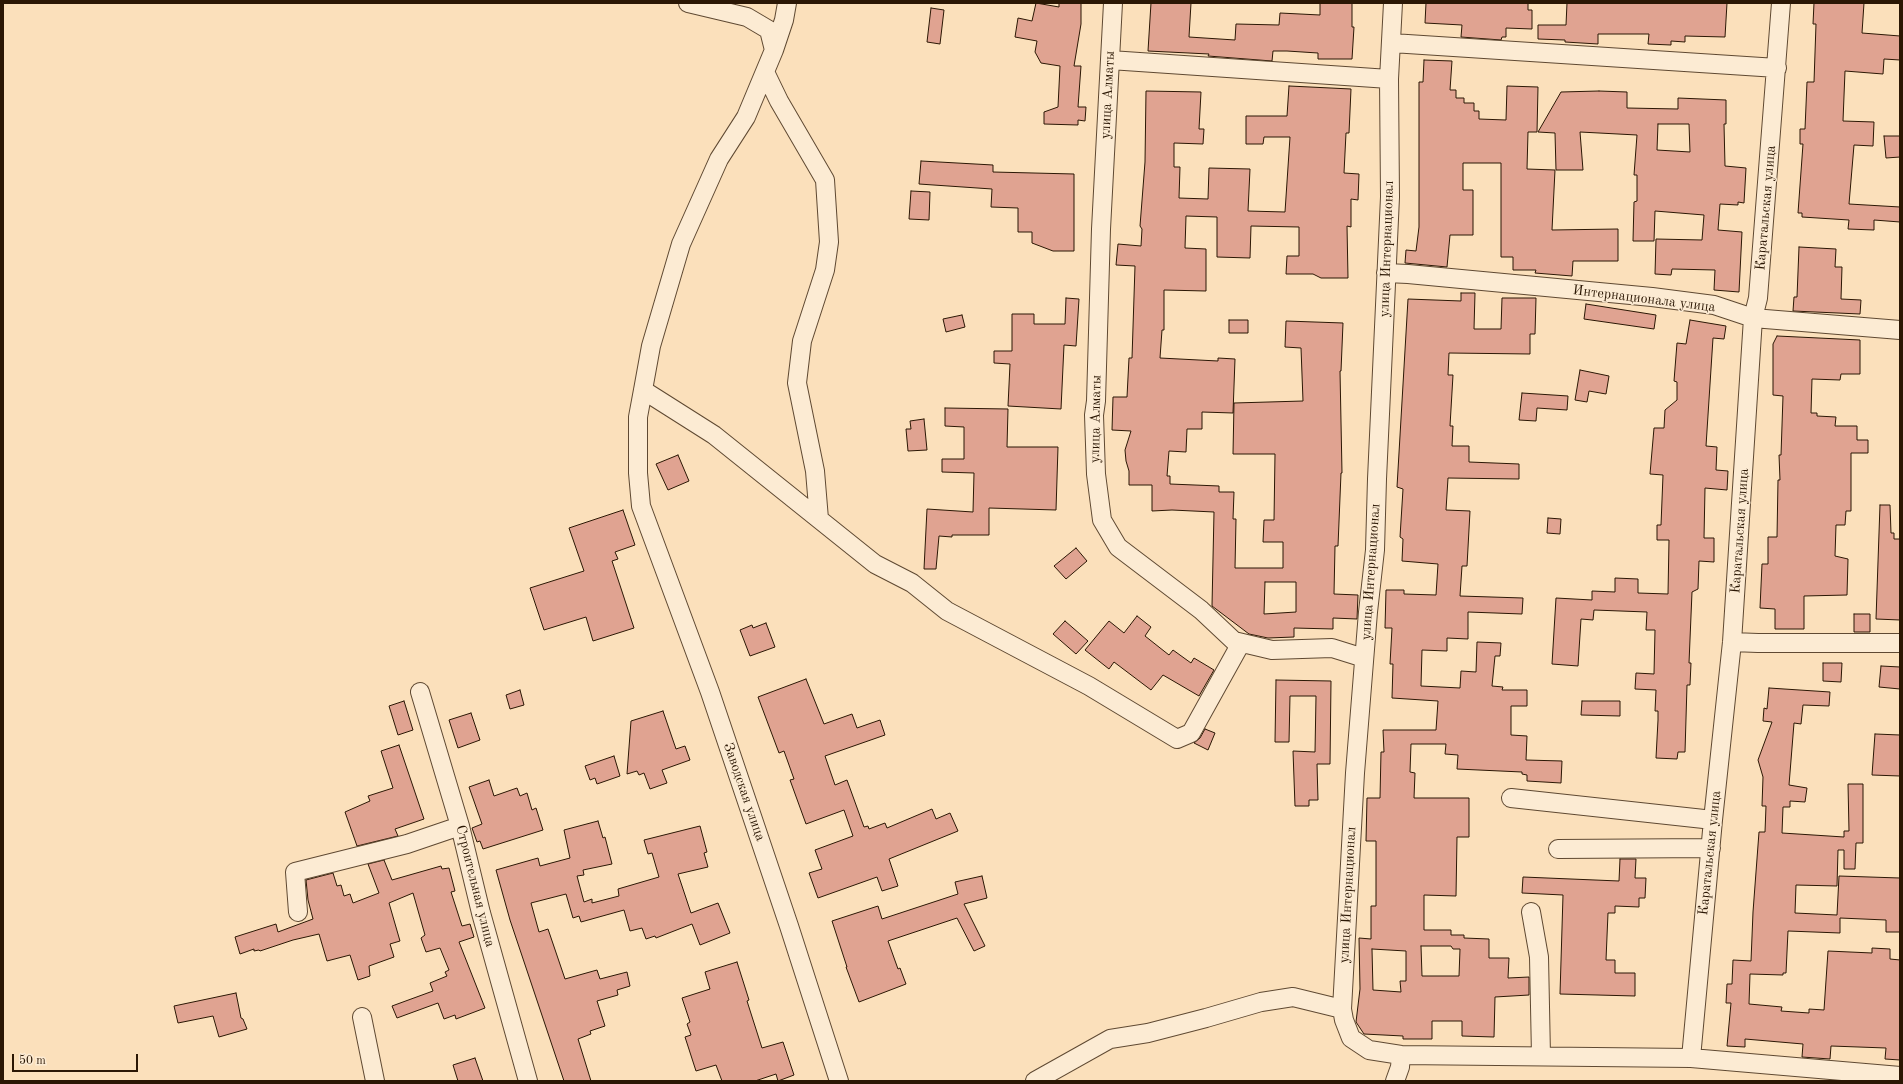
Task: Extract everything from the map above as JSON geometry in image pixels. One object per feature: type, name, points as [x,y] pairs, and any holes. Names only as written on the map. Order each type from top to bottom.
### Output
[{"type":"street","points":[[688,3],[747,17],[769,30],[774,50]]},
{"type":"street","name":"Заводская улица","points":[[787,3],[784,20],[774,50],[746,116],[719,159],[681,244],[651,346],[638,417],[638,473],[641,506],[710,692],[789,926],[839,1081]]},
{"type":"street","name":"улица Алматы","points":[[1112,3],[1101,229],[1096,401],[1094,415],[1096,474],[1102,520],[1118,547],[1201,610],[1234,641],[1272,650],[1332,648],[1364,658]]},
{"type":"street","name":"улица Интернационал","points":[[1392,3],[1392,43],[1388,79],[1390,197],[1377,479],[1376,550],[1364,658],[1351,825],[1342,1009],[1351,1038],[1369,1050],[1401,1055],[1691,1058],[1900,1076]]},
{"type":"street","name":"Каратальская улица","points":[[1691,1058],[1713,820],[1732,642],[1753,318],[1758,298],[1781,3]]},
{"type":"street","points":[[1392,43],[1777,68]]},
{"type":"street","points":[[1110,60],[1388,79]]},
{"type":"street","points":[[765,72],[779,101],[824,180],[829,242],[825,270],[802,341],[797,383],[815,471],[818,519]]},
{"type":"street","name":"Интернационала улица","points":[[1386,273],[1652,297],[1714,305],[1753,318],[1900,330]]},
{"type":"street","points":[[643,390],[714,435],[875,564],[912,583],[947,611],[1089,686],[1177,739],[1191,733],[1241,643]]},
{"type":"street","points":[[1732,642],[1900,643]]},
{"type":"street","name":"Строительная улица","points":[[420,692],[460,826],[481,913],[528,1081]]},
{"type":"street","points":[[1511,798],[1713,820]]},
{"type":"street","points":[[298,912],[295,872],[400,846],[460,826]]},
{"type":"street","points":[[1558,849],[1711,848]]},
{"type":"street","points":[[1531,912],[1539,957],[1541,1056]]},
{"type":"street","points":[[1036,1081],[1110,1039],[1148,1033],[1261,1002],[1293,997],[1342,1009]]},
{"type":"street","points":[[362,1017],[374,1081]]},
{"type":"street","points":[[1395,1081],[1400,1066],[1401,1055]]},
{"type":"building","points":[[1036,3],[1059,7],[1059,3],[1081,3],[1081,24],[1074,66],[1081,66],[1078,107],[1086,107],[1085,121],[1078,120],[1078,125],[1044,124],[1044,112],[1058,107],[1060,66],[1041,63],[1035,52],[1037,41],[1015,37],[1018,18],[1032,21]]},
{"type":"building","points":[[1151,3],[1191,3],[1189,37],[1235,40],[1236,24],[1279,25],[1280,13],[1320,15],[1320,3],[1352,3],[1352,27],[1354,27],[1352,59],[1318,59],[1318,53],[1287,51],[1273,51],[1272,61],[1208,56],[1209,54],[1148,51]]},
{"type":"building","points":[[1426,3],[1528,3],[1528,10],[1532,10],[1532,29],[1506,28],[1506,37],[1502,37],[1501,40],[1461,37],[1462,25],[1425,23]]},
{"type":"building","points":[[1567,3],[1727,3],[1725,37],[1685,36],[1685,42],[1671,41],[1671,45],[1648,44],[1649,34],[1598,34],[1598,44],[1565,42],[1565,40],[1538,39],[1538,25],[1566,25]]},
{"type":"building","points":[[1814,3],[1864,3],[1862,33],[1900,36],[1900,60],[1884,59],[1883,74],[1845,71],[1843,121],[1874,122],[1873,146],[1854,145],[1849,204],[1900,207],[1900,222],[1874,220],[1874,230],[1848,229],[1849,220],[1802,217],[1802,213],[1798,213],[1803,144],[1800,144],[1800,129],[1805,129],[1807,82],[1814,82],[1816,24],[1813,24]]},
{"type":"building","points":[[931,8],[944,10],[940,44],[927,42]]},
{"type":"building","points":[[1424,60],[1452,61],[1450,90],[1456,90],[1456,98],[1464,98],[1464,103],[1474,103],[1474,111],[1479,111],[1479,119],[1506,120],[1507,86],[1538,87],[1537,132],[1528,132],[1527,169],[1555,170],[1552,230],[1618,229],[1618,261],[1573,261],[1572,276],[1535,273],[1536,270],[1513,270],[1513,257],[1501,257],[1501,163],[1463,163],[1463,190],[1473,190],[1473,235],[1450,235],[1447,267],[1405,263],[1406,250],[1416,251],[1419,227],[1419,82],[1423,82]]},
{"type":"building","points":[[1289,86],[1351,89],[1349,133],[1346,133],[1344,173],[1359,174],[1358,200],[1351,199],[1351,227],[1347,226],[1348,278],[1321,278],[1313,274],[1286,274],[1287,256],[1299,256],[1299,227],[1251,226],[1250,258],[1217,257],[1217,217],[1186,216],[1185,248],[1206,249],[1206,291],[1164,290],[1164,330],[1162,330],[1160,358],[1218,361],[1218,358],[1235,359],[1233,413],[1202,412],[1202,429],[1187,429],[1186,452],[1169,451],[1167,476],[1170,476],[1170,484],[1219,486],[1219,492],[1234,492],[1233,519],[1236,519],[1235,568],[1283,568],[1283,542],[1263,542],[1264,520],[1274,520],[1275,454],[1233,454],[1234,403],[1303,401],[1301,348],[1285,347],[1286,321],[1343,323],[1340,371],[1342,473],[1338,546],[1335,546],[1334,594],[1358,595],[1357,619],[1333,618],[1333,629],[1294,628],[1294,637],[1268,638],[1249,634],[1212,606],[1214,512],[1172,510],[1152,511],[1152,485],[1129,485],[1129,471],[1125,450],[1131,431],[1112,430],[1113,397],[1127,397],[1129,358],[1132,358],[1135,266],[1116,265],[1118,244],[1141,246],[1142,229],[1140,226],[1145,162],[1146,91],[1201,92],[1199,129],[1204,129],[1203,144],[1174,143],[1174,167],[1180,167],[1179,198],[1208,199],[1209,168],[1250,169],[1248,211],[1285,212],[1290,137],[1264,137],[1263,144],[1246,144],[1246,116],[1287,116]],"holes":[[[1265,582],[1296,582],[1296,612],[1264,614]]]},
{"type":"building","points":[[1561,92],[1627,92],[1627,108],[1678,109],[1678,98],[1726,100],[1726,124],[1724,124],[1725,166],[1746,168],[1744,203],[1738,202],[1738,205],[1720,204],[1718,230],[1742,232],[1739,292],[1714,290],[1715,270],[1672,269],[1671,275],[1655,274],[1656,239],[1702,240],[1704,215],[1655,211],[1654,241],[1633,241],[1634,202],[1637,201],[1637,175],[1634,175],[1637,135],[1580,132],[1583,170],[1556,170],[1555,133],[1538,132]],"holes":[[[1658,124],[1689,124],[1690,152],[1657,150]]]},
{"type":"building","points":[[1884,136],[1900,136],[1900,157],[1886,158]]},
{"type":"building","points":[[921,161],[993,165],[993,172],[1074,174],[1074,251],[1053,251],[1032,243],[1032,232],[1018,232],[1018,208],[991,207],[992,189],[919,184]]},
{"type":"building","points":[[911,191],[930,192],[929,220],[909,219]]},
{"type":"building","points":[[1799,247],[1836,249],[1835,267],[1842,267],[1841,299],[1861,300],[1860,314],[1793,311],[1794,297],[1797,297]]},
{"type":"building","points":[[1461,293],[1475,293],[1474,329],[1501,329],[1502,298],[1536,298],[1535,334],[1530,334],[1530,354],[1449,353],[1448,375],[1453,375],[1450,426],[1453,426],[1452,446],[1469,446],[1469,462],[1519,464],[1519,479],[1448,478],[1446,510],[1470,511],[1467,566],[1462,566],[1460,596],[1523,598],[1522,614],[1468,612],[1468,639],[1447,638],[1447,651],[1422,650],[1421,686],[1460,688],[1461,671],[1476,672],[1477,642],[1501,643],[1500,656],[1495,656],[1492,686],[1503,687],[1502,690],[1527,690],[1527,706],[1511,706],[1511,735],[1527,736],[1526,760],[1562,761],[1561,783],[1527,781],[1527,775],[1522,774],[1522,772],[1457,769],[1458,755],[1445,754],[1446,744],[1411,744],[1410,772],[1415,773],[1414,798],[1469,798],[1469,837],[1457,837],[1456,896],[1424,895],[1424,930],[1451,930],[1451,935],[1464,935],[1464,938],[1489,939],[1489,958],[1509,958],[1508,978],[1529,977],[1529,995],[1495,997],[1494,1037],[1462,1036],[1462,1021],[1432,1021],[1432,1039],[1403,1039],[1403,1036],[1364,1034],[1356,1022],[1360,989],[1359,938],[1371,939],[1371,906],[1376,906],[1376,841],[1366,841],[1367,798],[1380,798],[1381,752],[1384,752],[1383,730],[1436,730],[1438,701],[1392,698],[1393,664],[1390,664],[1392,628],[1385,628],[1386,590],[1404,590],[1404,594],[1436,595],[1438,564],[1402,561],[1403,539],[1400,537],[1403,489],[1397,487],[1408,299],[1461,301]],"holes":[[[1421,946],[1451,946],[1453,949],[1460,949],[1459,976],[1422,976]],[[1372,949],[1406,951],[1406,981],[1400,981],[1401,992],[1373,990]]]},
{"type":"building","points":[[1066,298],[1079,299],[1076,346],[1064,345],[1061,409],[1008,406],[1010,364],[994,363],[994,351],[1012,351],[1012,314],[1034,314],[1034,324],[1065,324]]},
{"type":"building","points":[[1586,304],[1656,315],[1654,329],[1584,319]]},
{"type":"building","points":[[962,315],[965,327],[946,332],[943,319]]},
{"type":"building","points":[[1229,320],[1248,320],[1248,333],[1229,333]]},
{"type":"building","points":[[1690,320],[1726,326],[1724,339],[1713,338],[1706,446],[1717,447],[1716,470],[1728,471],[1727,490],[1705,488],[1704,538],[1714,538],[1714,562],[1699,561],[1698,589],[1692,592],[1689,663],[1691,663],[1690,685],[1687,685],[1685,752],[1678,752],[1677,759],[1656,758],[1658,711],[1655,711],[1656,690],[1635,689],[1636,673],[1654,674],[1655,630],[1646,630],[1647,612],[1594,610],[1593,620],[1581,619],[1578,666],[1552,664],[1556,598],[1592,600],[1592,591],[1615,592],[1615,578],[1638,579],[1638,593],[1668,594],[1669,540],[1657,540],[1657,525],[1661,525],[1663,475],[1650,474],[1654,428],[1664,428],[1665,410],[1677,400],[1677,382],[1674,381],[1677,343],[1686,344]]},
{"type":"building","points":[[1777,336],[1860,340],[1860,374],[1841,374],[1840,380],[1812,379],[1811,413],[1817,413],[1817,416],[1836,417],[1835,426],[1857,426],[1857,440],[1868,440],[1868,453],[1851,453],[1851,511],[1846,511],[1845,525],[1836,525],[1835,556],[1848,559],[1847,595],[1804,596],[1804,629],[1775,629],[1775,609],[1760,608],[1762,564],[1768,564],[1768,537],[1777,537],[1778,480],[1780,480],[1779,455],[1781,455],[1783,396],[1773,395],[1773,344]]},
{"type":"building","points":[[1580,370],[1609,376],[1606,394],[1589,391],[1587,402],[1575,400]]},
{"type":"building","points":[[1522,393],[1568,396],[1567,410],[1537,408],[1536,421],[1519,420]]},
{"type":"building","points":[[945,408],[1008,409],[1007,447],[1058,447],[1056,510],[989,508],[989,535],[952,535],[952,537],[939,536],[936,569],[924,569],[927,509],[973,512],[974,473],[942,472],[942,459],[964,459],[964,427],[945,426]]},
{"type":"building","points":[[924,419],[927,450],[908,451],[906,429],[911,429],[910,421]]},
{"type":"building","points":[[678,455],[689,481],[668,490],[656,464]]},
{"type":"building","points":[[1880,505],[1890,505],[1891,533],[1894,533],[1894,539],[1900,539],[1900,620],[1876,619]]},
{"type":"building","points":[[623,510],[635,545],[615,552],[618,559],[612,561],[634,628],[593,641],[586,617],[544,630],[530,588],[584,571],[569,528]]},
{"type":"building","points":[[1548,518],[1561,519],[1560,534],[1547,533]]},
{"type":"building","points":[[1076,548],[1087,561],[1066,579],[1054,566]]},
{"type":"building","points":[[1854,614],[1870,614],[1870,632],[1854,632]]},
{"type":"building","points":[[1137,616],[1151,627],[1145,636],[1169,655],[1173,650],[1191,663],[1194,658],[1214,670],[1199,696],[1163,675],[1151,690],[1114,662],[1109,669],[1085,650],[1109,621],[1124,633]]},
{"type":"building","points":[[1065,621],[1088,641],[1076,654],[1053,634]]},
{"type":"building","points":[[766,623],[775,647],[750,656],[740,630],[752,625],[753,628]]},
{"type":"building","points":[[1823,663],[1842,663],[1841,682],[1823,681]]},
{"type":"building","points":[[1881,666],[1900,667],[1900,689],[1879,687]]},
{"type":"building","points":[[806,679],[824,724],[852,714],[857,728],[880,720],[885,735],[825,756],[835,785],[847,780],[864,827],[868,826],[869,829],[885,823],[887,828],[932,809],[936,819],[950,813],[958,831],[889,859],[898,886],[882,891],[877,877],[818,898],[809,873],[822,869],[815,850],[853,836],[844,810],[806,824],[790,780],[794,779],[784,751],[779,753],[758,697]]},
{"type":"building","points":[[1276,680],[1331,681],[1330,764],[1317,764],[1318,800],[1309,800],[1309,806],[1295,806],[1293,751],[1315,752],[1316,696],[1290,696],[1289,742],[1275,742]]},
{"type":"building","points":[[1769,688],[1830,692],[1829,706],[1803,705],[1801,724],[1794,723],[1789,785],[1807,788],[1805,802],[1790,801],[1790,807],[1783,807],[1782,833],[1844,837],[1844,831],[1849,831],[1848,784],[1863,784],[1863,843],[1856,843],[1855,869],[1844,869],[1844,850],[1838,850],[1837,886],[1796,885],[1795,913],[1837,915],[1839,876],[1900,878],[1900,932],[1886,932],[1886,920],[1840,918],[1840,933],[1788,931],[1786,973],[1783,973],[1783,975],[1750,974],[1749,1004],[1782,1007],[1781,1011],[1809,1013],[1809,1009],[1824,1010],[1828,951],[1872,953],[1872,948],[1890,949],[1890,959],[1900,960],[1900,1060],[1885,1059],[1886,1048],[1831,1046],[1830,1059],[1802,1057],[1803,1044],[1745,1039],[1745,1047],[1727,1046],[1731,1003],[1726,1003],[1727,984],[1732,984],[1733,960],[1751,961],[1759,832],[1765,832],[1766,806],[1762,806],[1763,777],[1758,760],[1772,722],[1763,721],[1764,708],[1767,709]]},
{"type":"building","points":[[520,690],[524,705],[510,709],[506,695]]},
{"type":"building","points":[[404,701],[413,730],[398,735],[389,706]]},
{"type":"building","points":[[1582,701],[1620,701],[1620,716],[1581,715]]},
{"type":"building","points":[[663,711],[676,749],[685,746],[690,760],[662,770],[667,783],[650,789],[644,773],[639,775],[637,771],[627,774],[631,721]]},
{"type":"building","points":[[471,713],[480,740],[458,748],[449,720]]},
{"type":"building","points":[[1205,729],[1215,733],[1208,750],[1194,743],[1200,738]]},
{"type":"building","points":[[1875,734],[1900,735],[1900,776],[1872,775]]},
{"type":"building","points":[[399,745],[424,819],[395,829],[398,836],[357,846],[345,812],[370,801],[368,796],[393,788],[381,751]]},
{"type":"building","points":[[614,756],[620,776],[597,784],[595,778],[590,780],[585,766]]},
{"type":"building","points":[[489,780],[494,796],[517,788],[520,796],[527,793],[532,810],[536,808],[543,830],[483,849],[480,841],[477,842],[472,828],[482,824],[469,787]]},
{"type":"building","points":[[598,821],[603,838],[605,837],[612,864],[583,870],[584,875],[577,876],[584,902],[592,899],[592,903],[619,896],[618,889],[659,877],[652,853],[648,854],[644,840],[700,826],[707,852],[704,853],[708,867],[678,874],[691,913],[718,903],[730,933],[700,945],[692,924],[656,938],[655,936],[646,939],[642,928],[630,931],[624,910],[581,922],[579,916],[573,918],[566,894],[531,903],[539,932],[548,929],[565,979],[597,970],[600,979],[627,972],[630,986],[617,990],[618,995],[597,1001],[605,1026],[590,1031],[591,1034],[578,1039],[591,1081],[564,1081],[510,920],[496,870],[538,858],[540,866],[570,858],[564,830]]},
{"type":"building","points":[[1620,859],[1636,859],[1635,878],[1646,878],[1645,898],[1639,898],[1639,907],[1615,906],[1615,913],[1608,913],[1606,960],[1615,960],[1615,973],[1635,973],[1635,996],[1560,994],[1563,895],[1522,893],[1523,877],[1619,881]]},
{"type":"building","points":[[384,860],[392,880],[441,866],[442,869],[449,868],[455,891],[451,892],[462,926],[470,924],[474,937],[459,942],[485,1008],[456,1019],[455,1015],[444,1019],[438,1003],[397,1018],[392,1006],[433,991],[430,983],[447,976],[445,972],[449,970],[440,948],[426,952],[421,938],[425,935],[413,893],[389,903],[400,941],[390,944],[394,957],[369,966],[370,976],[358,980],[350,955],[327,961],[319,934],[293,940],[260,951],[254,951],[254,949],[240,954],[235,937],[276,924],[278,932],[313,919],[308,900],[306,880],[333,873],[337,886],[341,885],[344,896],[350,894],[353,903],[379,893],[368,864]]},
{"type":"building","points":[[982,876],[987,898],[964,904],[985,946],[974,951],[957,918],[888,941],[898,969],[900,968],[906,984],[859,1002],[846,967],[832,921],[878,906],[882,919],[958,894],[955,882]]},
{"type":"building","points":[[737,962],[749,1000],[747,1001],[762,1048],[783,1042],[794,1075],[778,1081],[776,1074],[755,1081],[722,1081],[716,1065],[696,1071],[685,1037],[691,1035],[687,1024],[690,1022],[682,998],[710,989],[705,972]]},
{"type":"building","points":[[236,993],[241,1018],[243,1019],[247,1029],[219,1037],[213,1016],[178,1023],[174,1006]]},
{"type":"building","points":[[475,1058],[483,1081],[458,1081],[453,1065]]}]
